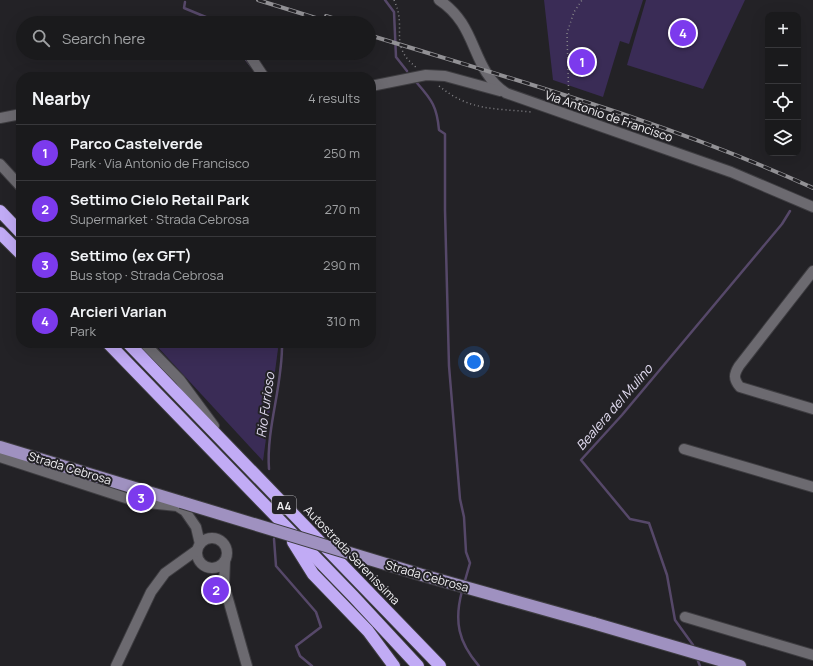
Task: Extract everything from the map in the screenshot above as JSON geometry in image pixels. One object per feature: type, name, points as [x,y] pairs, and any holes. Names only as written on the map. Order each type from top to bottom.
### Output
[{"type":"highway","points":[[0,211],[16,228]]},
{"type":"highway","points":[[0,233],[16,249]]},
{"type":"highway","name":"A4","points":[[113,348],[277,517],[418,666]]},
{"type":"highway","name":"Autostrada Serenissima","points":[[133,348],[440,666]]},
{"type":"highway","points":[[277,517],[313,574],[368,631],[394,666]]},
{"type":"main road","name":"Strada Cebrosa","points":[[0,446],[422,575],[740,666]]},
{"type":"street","name":"Via Antonio de Francisco","points":[[439,0],[456,14],[468,31],[487,76],[495,86],[506,93],[731,172],[813,207]]},
{"type":"street","points":[[253,60],[261,72]]},
{"type":"street","points":[[376,85],[401,79],[432,75],[445,76],[506,93]]},
{"type":"street","points":[[0,118],[16,115]]},
{"type":"street","points":[[0,164],[16,182]]},
{"type":"street","points":[[813,271],[739,366],[735,372],[734,379],[740,387],[813,409]]},
{"type":"street","points":[[149,348],[180,380],[235,455]]},
{"type":"street","points":[[684,449],[813,487]]},
{"type":"street","points":[[0,457],[130,499],[177,506],[186,511],[196,527],[198,547],[196,556],[200,563],[209,569],[224,585]]},
{"type":"street","points":[[116,666],[151,592],[165,573],[182,562],[207,539],[212,538],[222,542],[227,551],[224,585],[247,666]]},
{"type":"street","points":[[209,569],[218,568],[225,561]]},
{"type":"street","points":[[182,562],[200,563]]},
{"type":"street","points":[[684,617],[813,655]]},
{"type":"path","points":[[570,116],[567,33],[574,12],[582,0]]},
{"type":"shaded area","points":[[544,0],[643,0],[629,44],[620,41],[603,97],[553,80]]},
{"type":"shaded area","points":[[646,0],[745,0],[703,89],[627,65]]},
{"type":"shaded area","points":[[159,348],[278,348],[263,461]]},
{"type":"waterway","name":"Rio Furioso","points":[[385,0],[394,12],[396,57],[407,71]]},
{"type":"waterway","name":"Rio Furioso","points":[[185,2],[184,8],[203,16]]},
{"type":"waterway","name":"Rio Furioso","points":[[246,60],[251,66]]},
{"type":"waterway","points":[[417,83],[433,104],[437,115],[439,130],[445,134],[445,210],[449,366],[460,499],[464,517],[466,552],[470,563],[464,584]]},
{"type":"waterway","name":"Bealera del Mulino","points":[[693,645],[675,620],[667,575],[649,523],[630,519],[581,460],[622,415],[782,224],[790,211]]},
{"type":"waterway","name":"Rio Furioso","points":[[269,469],[270,438],[280,375],[282,348]]},
{"type":"waterway","name":"Rio Furioso","points":[[274,539],[276,566],[316,612],[321,627],[296,646],[300,656],[312,666]]},
{"type":"waterway","points":[[462,591],[458,612],[458,622],[462,640],[479,666]]},
{"type":"waterway","name":"Bealera del Mulino","points":[[698,661],[700,666]]},
{"type":"railway","points":[[258,0],[309,16]]},
{"type":"railway","points":[[376,37],[594,104],[705,143],[813,188]]},
{"type":"place","name":"Arcieri Varian","points":[[683,33]]},
{"type":"place","name":"Parco Castelverde","points":[[582,62]]},
{"type":"place","name":"Settimo (ex GFT)","points":[[141,498]]},
{"type":"place","name":"Settimo Cielo Retail Park","points":[[216,590]]}]
